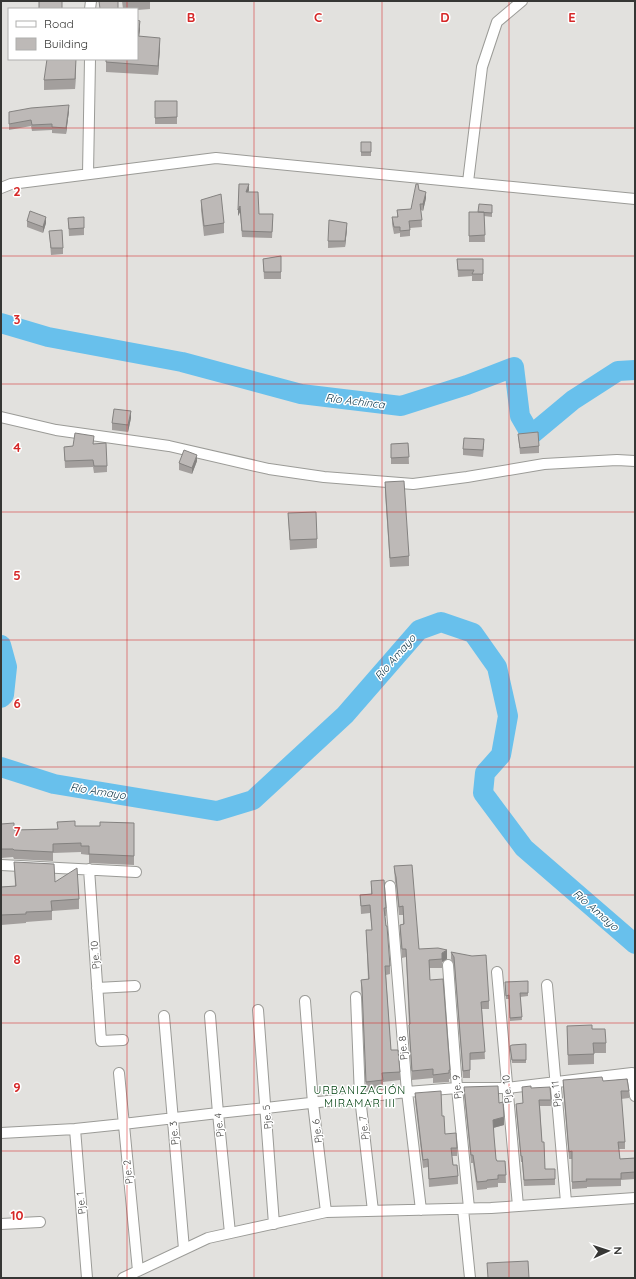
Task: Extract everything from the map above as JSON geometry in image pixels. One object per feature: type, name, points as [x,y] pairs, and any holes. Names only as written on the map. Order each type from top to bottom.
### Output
[{"type":"street","points":[[468,182],[482,67],[497,22],[522,1]]},
{"type":"street","points":[[88,174],[90,60]]},
{"type":"street","points":[[1,188],[11,184],[216,158],[635,199]]},
{"type":"street","points":[[1,417],[56,430],[169,446],[269,469],[324,477],[413,484],[467,477],[544,464],[617,460],[635,461]]},
{"type":"street","points":[[1,865],[136,872]]},
{"type":"street","name":"Pje. 10","points":[[89,869],[101,1041],[123,1040]]},
{"type":"street","name":"Pje. 8","points":[[390,886],[407,1092],[421,1210]]},
{"type":"street","name":"Pje. 9","points":[[448,965],[470,1278]]},
{"type":"street","name":"Pje. 10","points":[[497,972],[506,1088],[518,1206]]},
{"type":"street","points":[[97,988],[135,986]]},
{"type":"street","name":"Pje. 11","points":[[547,986],[566,1202]]},
{"type":"street","name":"Pje. 7","points":[[356,996],[360,1097],[373,1211]]},
{"type":"street","name":"Pje. 6","points":[[304,1001],[313,1103],[326,1212]]},
{"type":"street","name":"Pje. 5","points":[[258,1010],[274,1224]]},
{"type":"street","name":"Pje. 3","points":[[164,1016],[184,1249]]},
{"type":"street","name":"Pje. 4","points":[[210,1016],[230,1233]]},
{"type":"street","name":"Pje. 2","points":[[119,1073],[138,1271]]},
{"type":"street","points":[[1,1133],[75,1129],[407,1092],[457,1088],[506,1088],[632,1073],[635,1096]]},
{"type":"street","name":"Pje. 1","points":[[75,1129],[87,1278]]},
{"type":"street","points":[[123,1278],[208,1238],[326,1212],[518,1206],[635,1198]]},
{"type":"street","points":[[1,1224],[40,1222]]},
{"type":"building","points":[[39,1],[62,1],[62,8],[39,8]]},
{"type":"building","points":[[99,1],[118,1],[118,8],[100,8]]},
{"type":"building","points":[[138,20],[140,21],[138,36]]},
{"type":"building","points":[[138,36],[160,38],[158,66],[106,62],[106,60],[138,60]]},
{"type":"building","points":[[47,60],[76,60],[75,79],[44,80]]},
{"type":"building","points":[[155,101],[177,101],[177,117],[155,118]]},
{"type":"building","points":[[69,105],[66,128],[52,127],[52,124],[32,125],[31,120],[9,124],[9,112],[31,108]]},
{"type":"building","points":[[361,142],[371,142],[371,152],[361,152]]},
{"type":"building","points":[[239,184],[249,184],[246,192],[258,192],[259,214],[273,214],[272,232],[242,231],[240,206],[238,210]]},
{"type":"building","points":[[416,184],[418,184],[419,190],[426,192],[423,204],[420,204],[422,220],[409,221],[410,230],[400,231],[400,227],[394,227],[392,217],[398,217],[397,210],[411,209]]},
{"type":"building","points":[[221,194],[224,223],[204,226],[201,200]]},
{"type":"building","points":[[479,204],[492,205],[492,213],[478,212]]},
{"type":"building","points":[[30,211],[46,217],[43,227],[27,221]]},
{"type":"building","points":[[469,212],[484,212],[485,235],[469,236]]},
{"type":"building","points":[[84,217],[84,228],[69,229],[68,218]]},
{"type":"building","points":[[329,220],[347,223],[345,241],[328,241]]},
{"type":"building","points":[[62,230],[63,248],[51,248],[49,231]]},
{"type":"building","points":[[281,256],[281,272],[264,272],[263,259]]},
{"type":"building","points":[[457,259],[483,259],[483,274],[472,274],[474,270],[458,270]]},
{"type":"building","points":[[114,409],[131,411],[128,425],[112,423]]},
{"type":"building","points":[[538,432],[539,446],[520,448],[518,434]]},
{"type":"building","points":[[75,433],[94,436],[93,444],[106,443],[107,466],[94,466],[93,460],[65,461],[64,447],[73,446]]},
{"type":"building","points":[[464,438],[484,439],[483,450],[463,449]]},
{"type":"building","points":[[408,443],[409,457],[391,458],[391,444]]},
{"type":"building","points":[[184,450],[197,455],[192,468],[179,463]]},
{"type":"building","points":[[404,481],[409,556],[390,558],[385,482]]},
{"type":"building","points":[[316,512],[317,539],[290,540],[288,513]]},
{"type":"building","points":[[75,821],[75,826],[100,826],[100,822],[134,823],[134,856],[89,854],[89,846],[81,846],[81,843],[53,844],[53,852],[1,849],[1,824],[14,823],[14,830],[58,829],[57,822]]},
{"type":"building","points":[[14,862],[54,864],[55,882],[77,868],[79,899],[51,901],[52,911],[1,915],[1,887],[16,886]]},
{"type":"building","points":[[412,865],[419,949],[438,948],[447,950],[442,953],[442,959],[429,960],[430,980],[443,979],[449,1073],[433,1075],[433,1069],[412,1071],[406,949],[402,949],[400,925],[404,924],[403,906],[399,907],[394,866]]},
{"type":"building","points":[[384,880],[386,908],[384,908],[390,966],[385,966],[391,1050],[398,1050],[400,1072],[382,1073],[383,1080],[366,1082],[361,980],[369,979],[366,930],[372,930],[370,905],[361,906],[360,895],[372,894],[371,881]]},
{"type":"building","points":[[451,952],[472,956],[486,955],[489,1001],[481,1002],[485,1052],[470,1053],[470,1070],[463,1071],[454,957]]},
{"type":"building","points":[[528,981],[528,993],[520,993],[522,1017],[510,1018],[509,995],[506,996],[505,982]]},
{"type":"building","points":[[592,1025],[592,1029],[605,1029],[606,1043],[593,1043],[594,1054],[568,1055],[567,1026]]},
{"type":"building","points":[[526,1044],[526,1060],[512,1060],[510,1046]]},
{"type":"building","points":[[602,1077],[603,1081],[627,1079],[629,1091],[621,1091],[625,1142],[618,1142],[620,1159],[635,1158],[635,1172],[621,1173],[621,1179],[586,1179],[587,1181],[572,1182],[572,1151],[569,1152],[563,1080]]},
{"type":"building","points":[[498,1086],[499,1103],[503,1102],[504,1117],[493,1120],[496,1159],[497,1161],[505,1161],[506,1175],[498,1175],[498,1179],[477,1182],[473,1155],[471,1155],[464,1087]]},
{"type":"building","points":[[531,1086],[531,1088],[550,1087],[551,1100],[539,1100],[542,1142],[544,1142],[545,1169],[555,1169],[555,1179],[524,1180],[516,1104],[523,1103],[522,1087]]},
{"type":"building","points":[[441,1091],[442,1116],[444,1116],[445,1134],[456,1133],[457,1148],[451,1148],[453,1165],[457,1165],[458,1176],[429,1179],[428,1159],[423,1160],[415,1093]]},
{"type":"building","points":[[528,1261],[529,1278],[488,1278],[487,1263]]},
{"type":"waterway","name":"Río Achinca","points":[[1,323],[48,337],[182,362],[301,394],[401,406],[467,385],[514,367],[520,416],[531,435],[573,400],[618,371],[635,370]]},
{"type":"waterway","name":"Río Amayo","points":[[1,767],[54,784],[217,811],[253,800],[345,715],[419,630],[441,622],[473,633],[497,667],[508,716],[501,755],[485,773],[483,793],[524,848],[635,944]]},
{"type":"waterway","name":"Río Amayo","points":[[1,645],[7,667],[4,695],[1,698]]},
{"type":"district","name":"URBANIZACIÓN MIRAMAR III","points":[[360,1096]]}]
